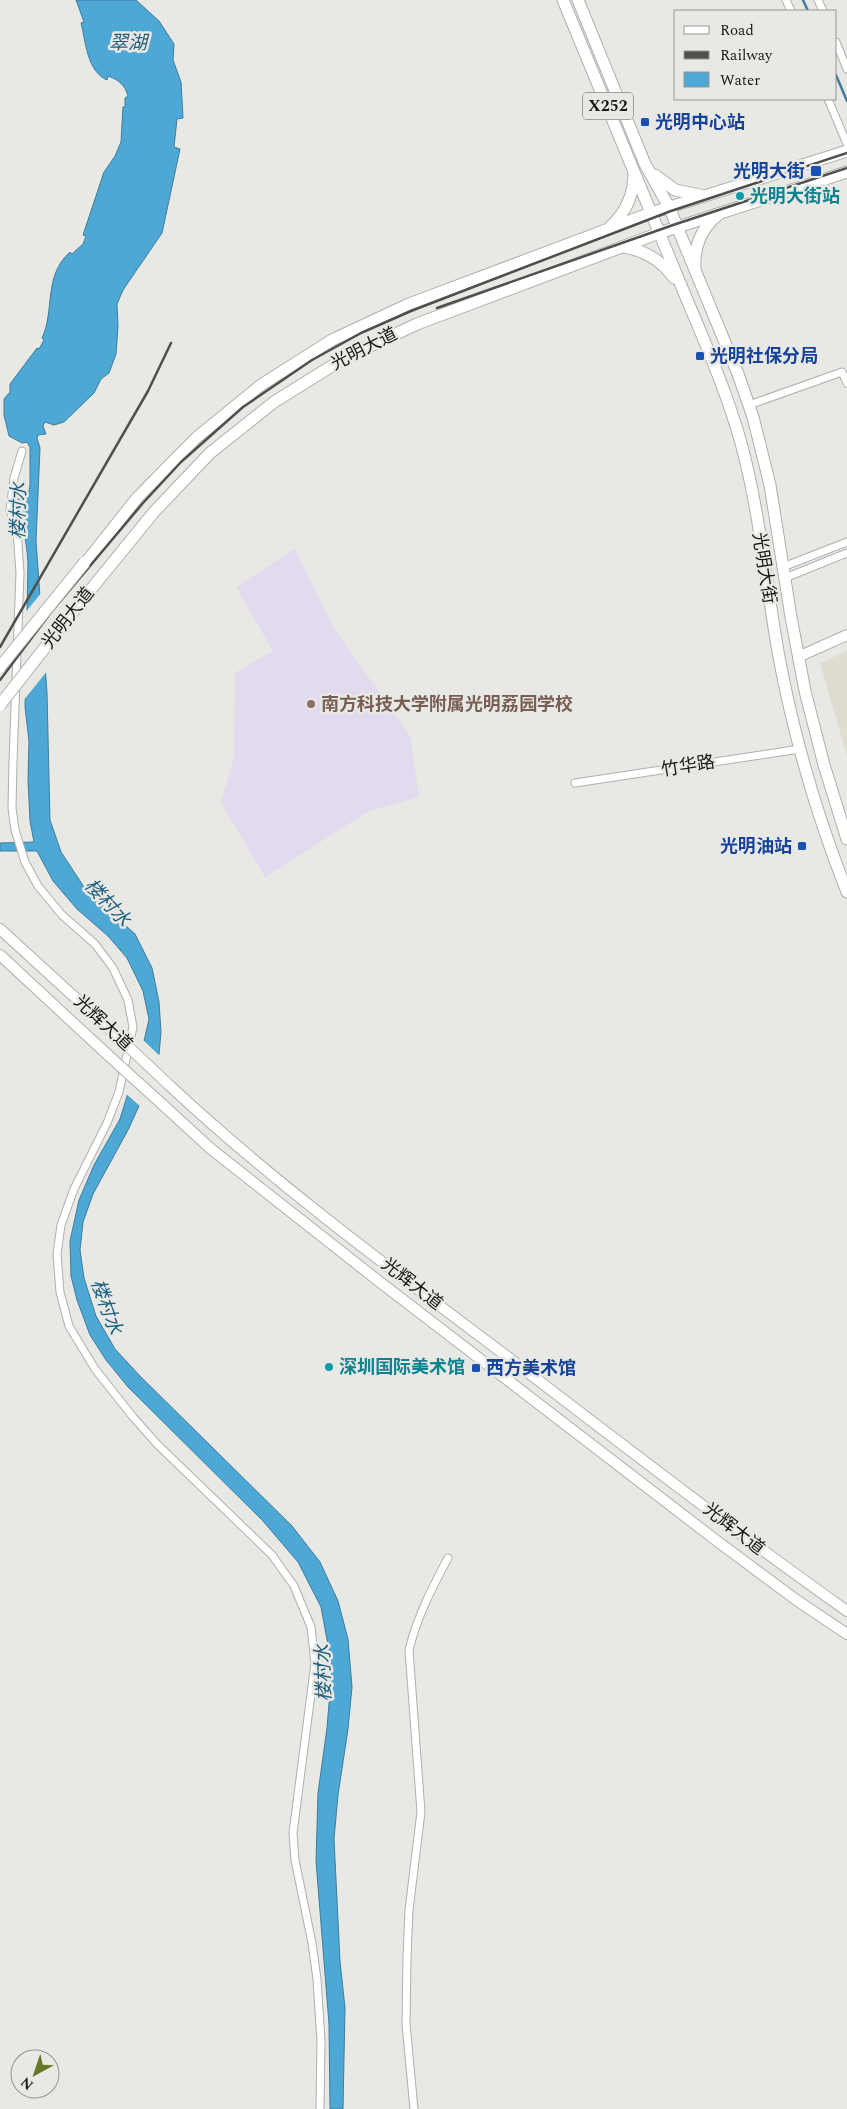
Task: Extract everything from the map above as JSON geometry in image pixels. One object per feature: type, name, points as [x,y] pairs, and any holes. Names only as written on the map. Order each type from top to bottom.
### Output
[{"type":"main road","name":"光明大街","points":[[578,0],[645,164],[669,207],[749,405],[766,462],[798,657],[819,746],[847,839]]},
{"type":"main road","name":"光明大街","points":[[563,3],[633,167],[728,402],[752,488],[779,658],[800,749],[822,824],[847,892]]},
{"type":"main road","name":"光明大道","points":[[48,608],[137,498],[176,457],[217,419],[269,379],[332,340],[383,315],[651,213],[847,151]]},
{"type":"main road","points":[[645,164],[665,184],[675,190],[694,195],[707,195]]},
{"type":"main road","points":[[608,229],[620,217],[629,201],[633,184],[633,167]]},
{"type":"main road","name":"光明大道","points":[[0,704],[154,512],[191,472],[231,435],[296,386],[343,359],[402,330],[659,233],[847,172]]},
{"type":"main road","points":[[697,275],[695,261],[699,240],[706,227],[721,212]]},
{"type":"main road","points":[[621,247],[645,253],[658,261],[681,287]]},
{"type":"main road","name":"光明大道","points":[[0,667],[86,562]]},
{"type":"main road","points":[[798,657],[847,636]]},
{"type":"main road","name":"光辉大道","points":[[0,929],[206,1119],[259,1164],[426,1295],[770,1557],[847,1611]]},
{"type":"main road","name":"光辉大道","points":[[0,955],[211,1149],[376,1279],[718,1541],[847,1634]]},
{"type":"street","points":[[837,44],[847,69]]},
{"type":"street","points":[[828,100],[847,144]]},
{"type":"street","points":[[749,405],[842,372],[847,383]]},
{"type":"street","points":[[22,450],[14,478],[10,510],[18,535],[20,573],[12,808],[16,830],[25,862],[38,886],[62,915],[95,944],[113,968],[128,1000],[133,1027],[119,1092],[107,1123],[74,1189],[61,1224],[57,1254],[60,1292],[69,1326],[96,1369],[132,1417],[157,1444],[272,1555],[294,1586],[311,1627],[315,1663],[293,1833],[295,1860],[312,1943],[317,1979],[321,2065],[318,2092],[320,2109]]},
{"type":"street","points":[[784,572],[847,542]]},
{"type":"street","points":[[784,572],[847,553]]},
{"type":"street","name":"竹华路","points":[[575,783],[800,749]]},
{"type":"street","points":[[414,2109],[406,2024],[406,1957],[409,1910],[421,1812],[409,1650],[414,1631],[429,1594],[448,1558]]},
{"type":"shaded area","name":"南方科技大学附属光明荔园学校","points":[[295,549],[335,630],[410,736],[419,797],[369,811],[265,877],[221,802],[234,758],[235,673],[273,651],[236,587]]},
{"type":"shaded area","points":[[847,651],[847,756],[820,663]]},
{"type":"water","name":"翠湖","points":[[76,0],[136,0],[159,21],[174,44],[173,60],[181,82],[183,118],[177,119],[174,147],[180,149],[162,233],[123,290],[117,304],[116,354],[109,373],[101,379],[94,393],[64,422],[54,425],[45,422],[43,426],[46,434],[38,435],[37,438],[40,448],[36,541],[47,693],[50,820],[61,852],[86,890],[135,934],[152,968],[159,1002],[161,1032],[159,1054],[139,1106],[93,1194],[83,1222],[80,1250],[84,1278],[96,1316],[115,1349],[292,1526],[320,1562],[338,1601],[348,1639],[352,1687],[334,1839],[340,1961],[345,2008],[343,2109],[330,2109],[329,2024],[316,1861],[318,1793],[327,1728],[332,1667],[321,1607],[298,1562],[263,1521],[128,1387],[106,1360],[90,1335],[77,1300],[71,1276],[70,1241],[79,1200],[94,1165],[120,1119],[149,1019],[143,991],[127,958],[108,936],[77,909],[53,881],[37,851],[0,851],[0,843],[34,842],[30,821],[29,741],[25,707],[28,563],[18,497],[28,496],[30,485],[30,447],[27,442],[22,443],[9,436],[4,415],[4,399],[10,392],[10,384],[37,348],[39,349],[44,340],[42,338],[46,328],[56,272],[70,252],[72,254],[83,244],[86,236],[83,235],[104,172],[115,156],[121,142],[123,107],[125,107],[125,98],[128,96],[121,83],[108,76],[107,80],[100,76],[91,63],[81,23],[84,22]]},
{"type":"pier","points":[[42,592],[48,670],[23,701],[24,614]]},
{"type":"pier","points":[[142,1039],[160,1056],[141,1107],[124,1092]]},
{"type":"waterway","points":[[803,0],[808,10]]},
{"type":"waterway","points":[[837,77],[847,101]]},
{"type":"railway","points":[[0,680],[52,611],[143,503],[181,462],[243,407],[312,360],[361,333],[411,311],[671,211],[847,153]]},
{"type":"railway","points":[[437,308],[676,224],[847,168]]},
{"type":"railway","points":[[0,647],[148,391],[171,343]]},
{"type":"place","name":"光明中心站","points":[[645,122]]},
{"type":"place","name":"光明大街","points":[[816,171]]},
{"type":"place","name":"光明大街站","points":[[740,196]]},
{"type":"place","name":"光明社保分局","points":[[700,356]]},
{"type":"place","name":"南方科技大学附属光明荔园学校","points":[[311,704]]},
{"type":"place","name":"光明油站","points":[[802,846]]},
{"type":"place","name":"深圳国际美术馆","points":[[329,1367]]},
{"type":"place","name":"西方美术馆","points":[[476,1368]]},
{"type":"water label","name":"楼村水","points":[[19,511]]},
{"type":"water label","name":"楼村水","points":[[107,903]]},
{"type":"water label","name":"楼村水","points":[[106,1307]]},
{"type":"water label","name":"楼村水","points":[[324,1673]]}]
